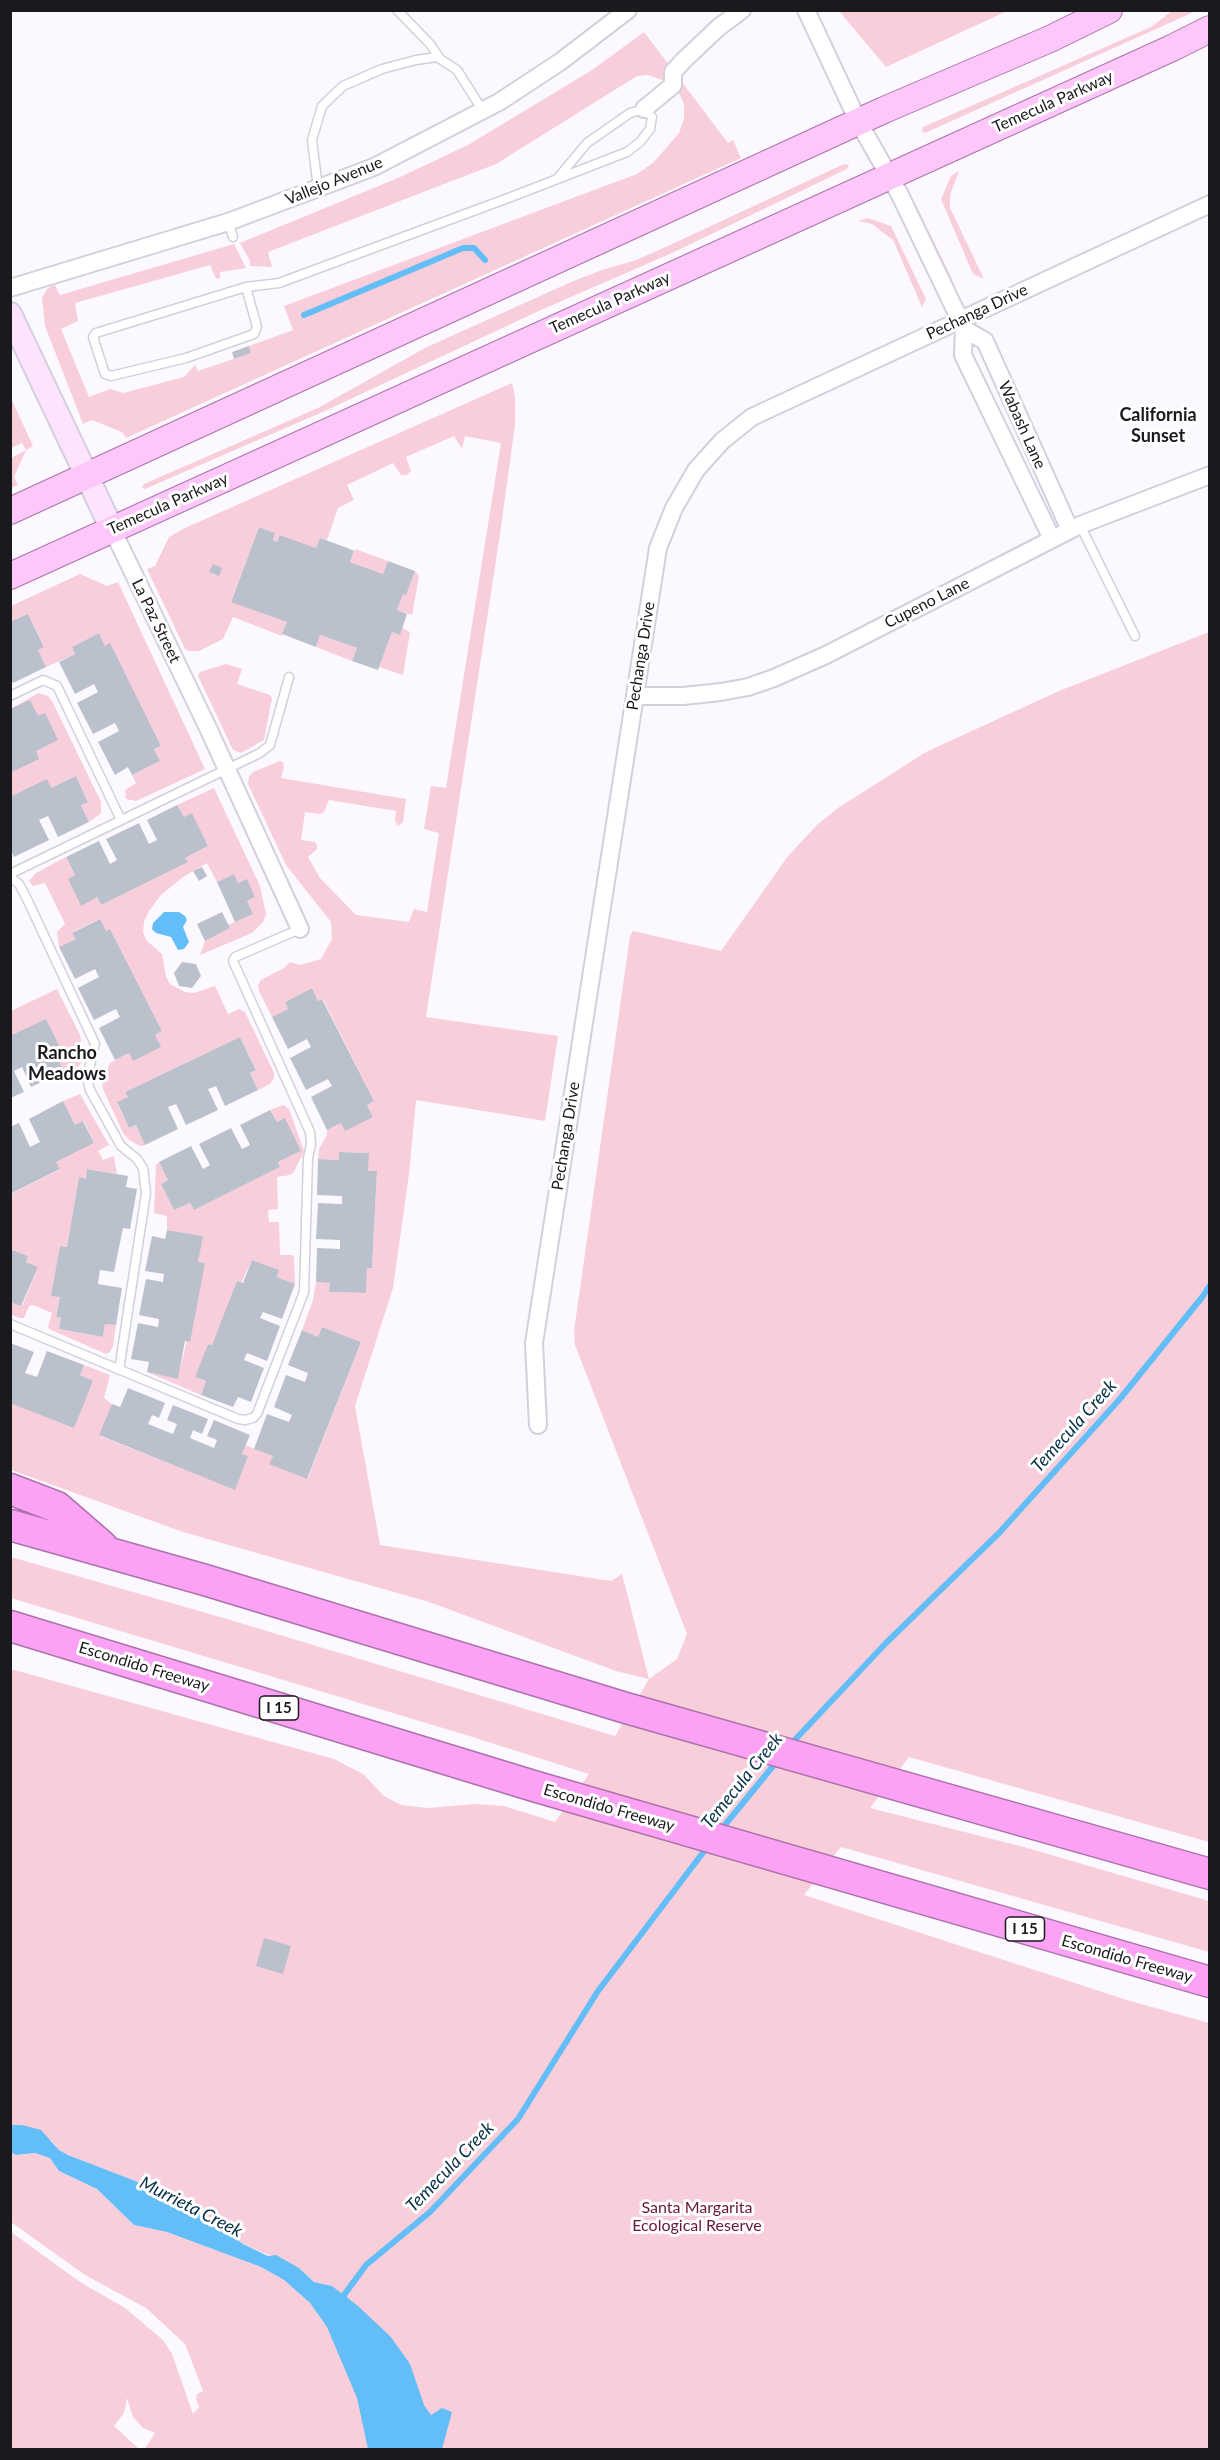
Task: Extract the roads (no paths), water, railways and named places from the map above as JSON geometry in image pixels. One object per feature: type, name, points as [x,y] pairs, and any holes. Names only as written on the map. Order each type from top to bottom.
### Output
[{"type":"highway","points":[[10,1489],[57,1508],[109,1552]]},
{"type":"highway","points":[[10,1525],[109,1552],[626,1708],[1209,1874]]},
{"type":"highway","name":"Escondido Freeway","points":[[10,1626],[548,1790],[1209,1982]]},
{"type":"highway","points":[[10,1639],[122,1660]]},
{"type":"main road","points":[[10,512],[1108,10]]},
{"type":"main road","name":"Temecula Parkway","points":[[10,576],[1172,48],[1209,29]]},
{"type":"main road","name":"La Paz Street","points":[[10,314],[112,529]]},
{"type":"street","name":"Vallejo Avenue","points":[[10,288],[231,229],[318,188],[374,167],[483,111],[560,62],[628,10]]},
{"type":"street","points":[[645,109],[673,85],[673,72],[684,60],[719,27],[742,10]]},
{"type":"street","name":"Wabash Lane","points":[[806,10],[859,123],[889,176],[962,324],[963,355],[1052,539]]},
{"type":"street","name":"Pechanga Drive","points":[[538,1425],[534,1343],[658,548],[674,508],[703,462],[722,441],[752,417],[962,324],[1209,204]]},
{"type":"street","name":"Wabash Lane","points":[[962,324],[985,341],[1075,527]]},
{"type":"street","name":"Cupeno Lane","points":[[635,696],[683,696],[721,692],[748,687],[774,678],[826,655],[1075,527],[1209,475]]},
{"type":"street","name":"La Paz Street","points":[[112,529],[300,929]]},
{"type":"lane","points":[[397,10],[430,44],[440,59]]},
{"type":"lane","points":[[318,188],[312,140],[322,106],[343,86],[382,69],[437,57],[457,70],[483,111]]},
{"type":"lane","points":[[246,287],[256,327],[254,334],[186,358],[111,376],[105,374],[93,337],[96,333],[246,287],[279,283],[557,179],[627,152],[640,142],[650,129],[652,117],[645,109],[630,113],[587,143],[557,179]]},
{"type":"lane","points":[[1075,527],[1135,636]]},
{"type":"lane","points":[[119,1370],[146,1193],[143,1168],[121,1146],[90,1090],[87,1078],[95,1044],[26,897],[19,884],[10,875],[260,753],[270,745],[289,676]]},
{"type":"lane","points":[[10,696],[43,680],[57,686],[121,820]]},
{"type":"lane","points":[[10,1324],[238,1419],[253,1418],[257,1414],[304,1292],[310,1132],[233,962],[235,957],[300,929]]},
{"type":"water","points":[[164,912],[179,912],[185,916],[187,920],[183,927],[189,942],[184,949],[178,950],[171,937],[156,933],[152,929],[153,923]]},
{"type":"water","points":[[10,2125],[22,2125],[41,2130],[59,2150],[68,2155],[138,2182],[200,2213],[243,2244],[268,2256],[276,2255],[299,2268],[314,2282],[332,2286],[358,2306],[391,2337],[410,2364],[424,2405],[431,2415],[442,2408],[452,2412],[442,2449],[368,2449],[357,2398],[327,2327],[310,2303],[284,2280],[261,2267],[167,2232],[134,2225],[97,2189],[59,2171],[50,2158],[35,2153],[16,2155],[11,2152]]},
{"type":"waterway","points":[[304,315],[463,248],[474,248],[485,260]]},
{"type":"waterway","name":"Temecula Creek","points":[[790,1745],[886,1643],[999,1533],[1119,1400],[1210,1285]]},
{"type":"waterway","name":"Temecula Creek","points":[[720,1831],[778,1760]]},
{"type":"waterway","name":"Temecula Creek","points":[[344,2301],[344,2295],[366,2265],[430,2212],[518,2119],[598,1991],[708,1846]]},
{"type":"district","name":"California Sunset","points":[[1158,425]]},
{"type":"district","name":"Rancho Meadows","points":[[67,1063]]},
{"type":"water label","name":"Murrieta Creek","points":[[191,2207]]},
{"type":"park label","name":"Santa Margarita Ecological Reserve","points":[[697,2217]]}]
